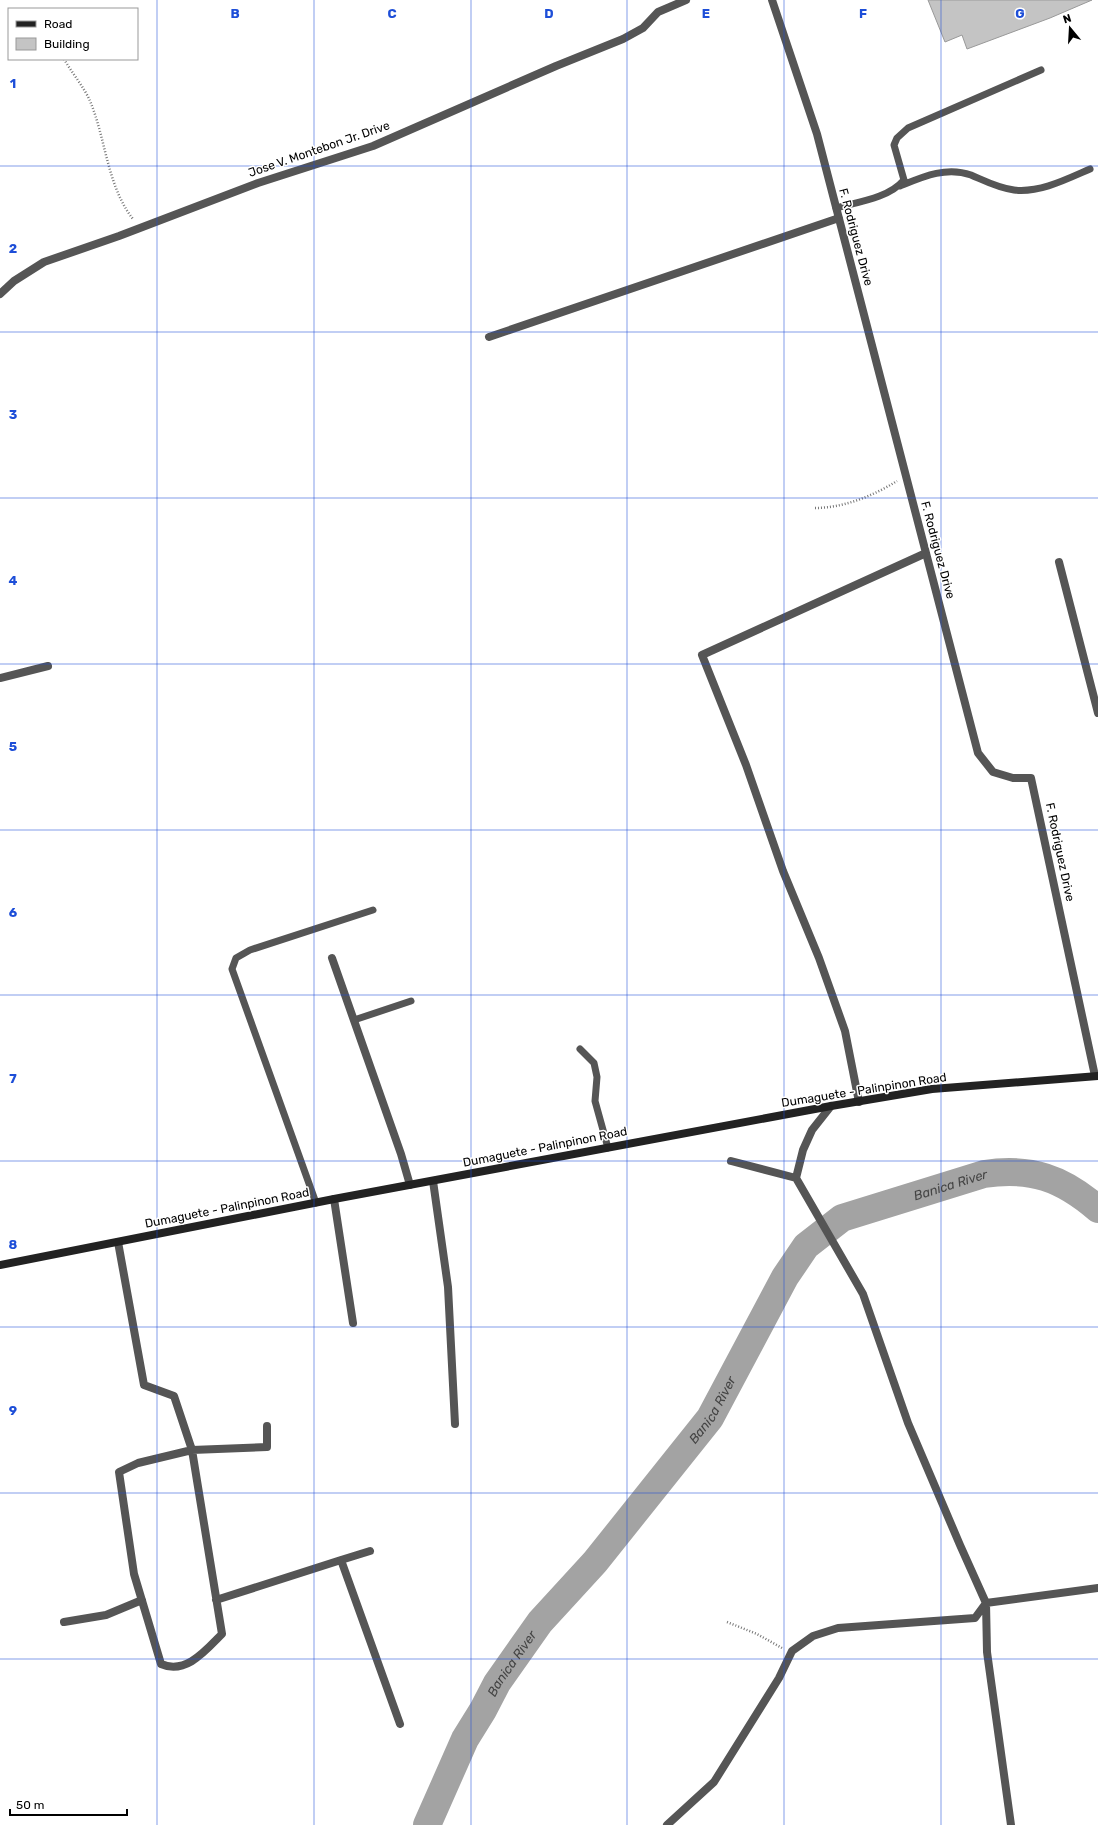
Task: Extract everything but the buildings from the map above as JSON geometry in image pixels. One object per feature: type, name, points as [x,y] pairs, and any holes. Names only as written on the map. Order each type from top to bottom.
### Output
[{"type":"main road","name":"Dumaguete - Palinpinon Road","points":[[0,1265],[410,1185],[831,1106],[932,1090],[1097,1076]]},
{"type":"street","name":"Jose V. Montebon Jr. Drive","points":[[0,294],[14,280],[44,262],[140,228],[258,183],[373,146],[556,66],[623,39],[643,28],[658,12],[686,0]]},
{"type":"street","name":"F. Rodriguez Drive","points":[[772,0],[817,134],[978,753],[993,772],[1013,778],[1031,778],[1097,1076]]},
{"type":"street","points":[[489,337],[839,218]]},
{"type":"street","points":[[859,1102],[845,1031],[822,965],[783,871],[746,765],[702,654],[926,553]]},
{"type":"street","points":[[1059,562],[1098,713]]},
{"type":"street","points":[[0,678],[48,666]]},
{"type":"street","points":[[332,958],[401,1154],[410,1185]]},
{"type":"street","points":[[831,1106],[812,1130],[803,1150],[796,1178],[863,1294],[908,1423],[986,1602],[987,1652],[1010,1825]]},
{"type":"street","points":[[731,1161],[796,1178]]},
{"type":"street","points":[[433,1181],[448,1287],[455,1424]]},
{"type":"street","points":[[334,1200],[353,1323]]},
{"type":"street","points":[[118,1242],[144,1385],[174,1396],[192,1450],[222,1634],[192,1662],[169,1668],[161,1664],[134,1574],[119,1472],[138,1463],[192,1450],[268,1447],[267,1426]]},
{"type":"street","points":[[216,1600],[370,1551]]},
{"type":"street","points":[[341,1560],[400,1724]]},
{"type":"street","points":[[668,1825],[714,1782],[779,1678],[792,1651],[813,1636],[838,1628],[975,1618],[986,1602],[1098,1588]]},
{"type":"street","points":[[64,1622],[106,1615],[142,1600]]},
{"type":"lane","points":[[898,187],[904,180],[894,145],[897,138],[908,128],[1041,70]]},
{"type":"lane","points":[[836,208],[876,197],[926,175],[949,172],[969,175],[993,185],[1014,190],[1034,188],[1055,183],[1090,169]]},
{"type":"lane","points":[[316,1203],[232,969],[236,958],[250,950],[373,910]]},
{"type":"lane","points":[[354,1020],[411,1000]]},
{"type":"lane","points":[[580,1049],[594,1063],[597,1077],[595,1101],[608,1148]]},
{"type":"path","points":[[65,60],[90,101],[113,176],[126,210],[140,228]]},
{"type":"path","points":[[815,508],[830,508],[856,500],[885,489],[906,476]]},
{"type":"path","points":[[727,1622],[757,1634],[778,1646],[792,1651]]},
{"type":"waterway","name":"Banica River","points":[[427,1825],[465,1739],[483,1710],[497,1683],[540,1622],[595,1562],[710,1418],[785,1277],[806,1246],[842,1218],[984,1174],[1017,1172],[1045,1177],[1072,1189],[1098,1209]]}]
